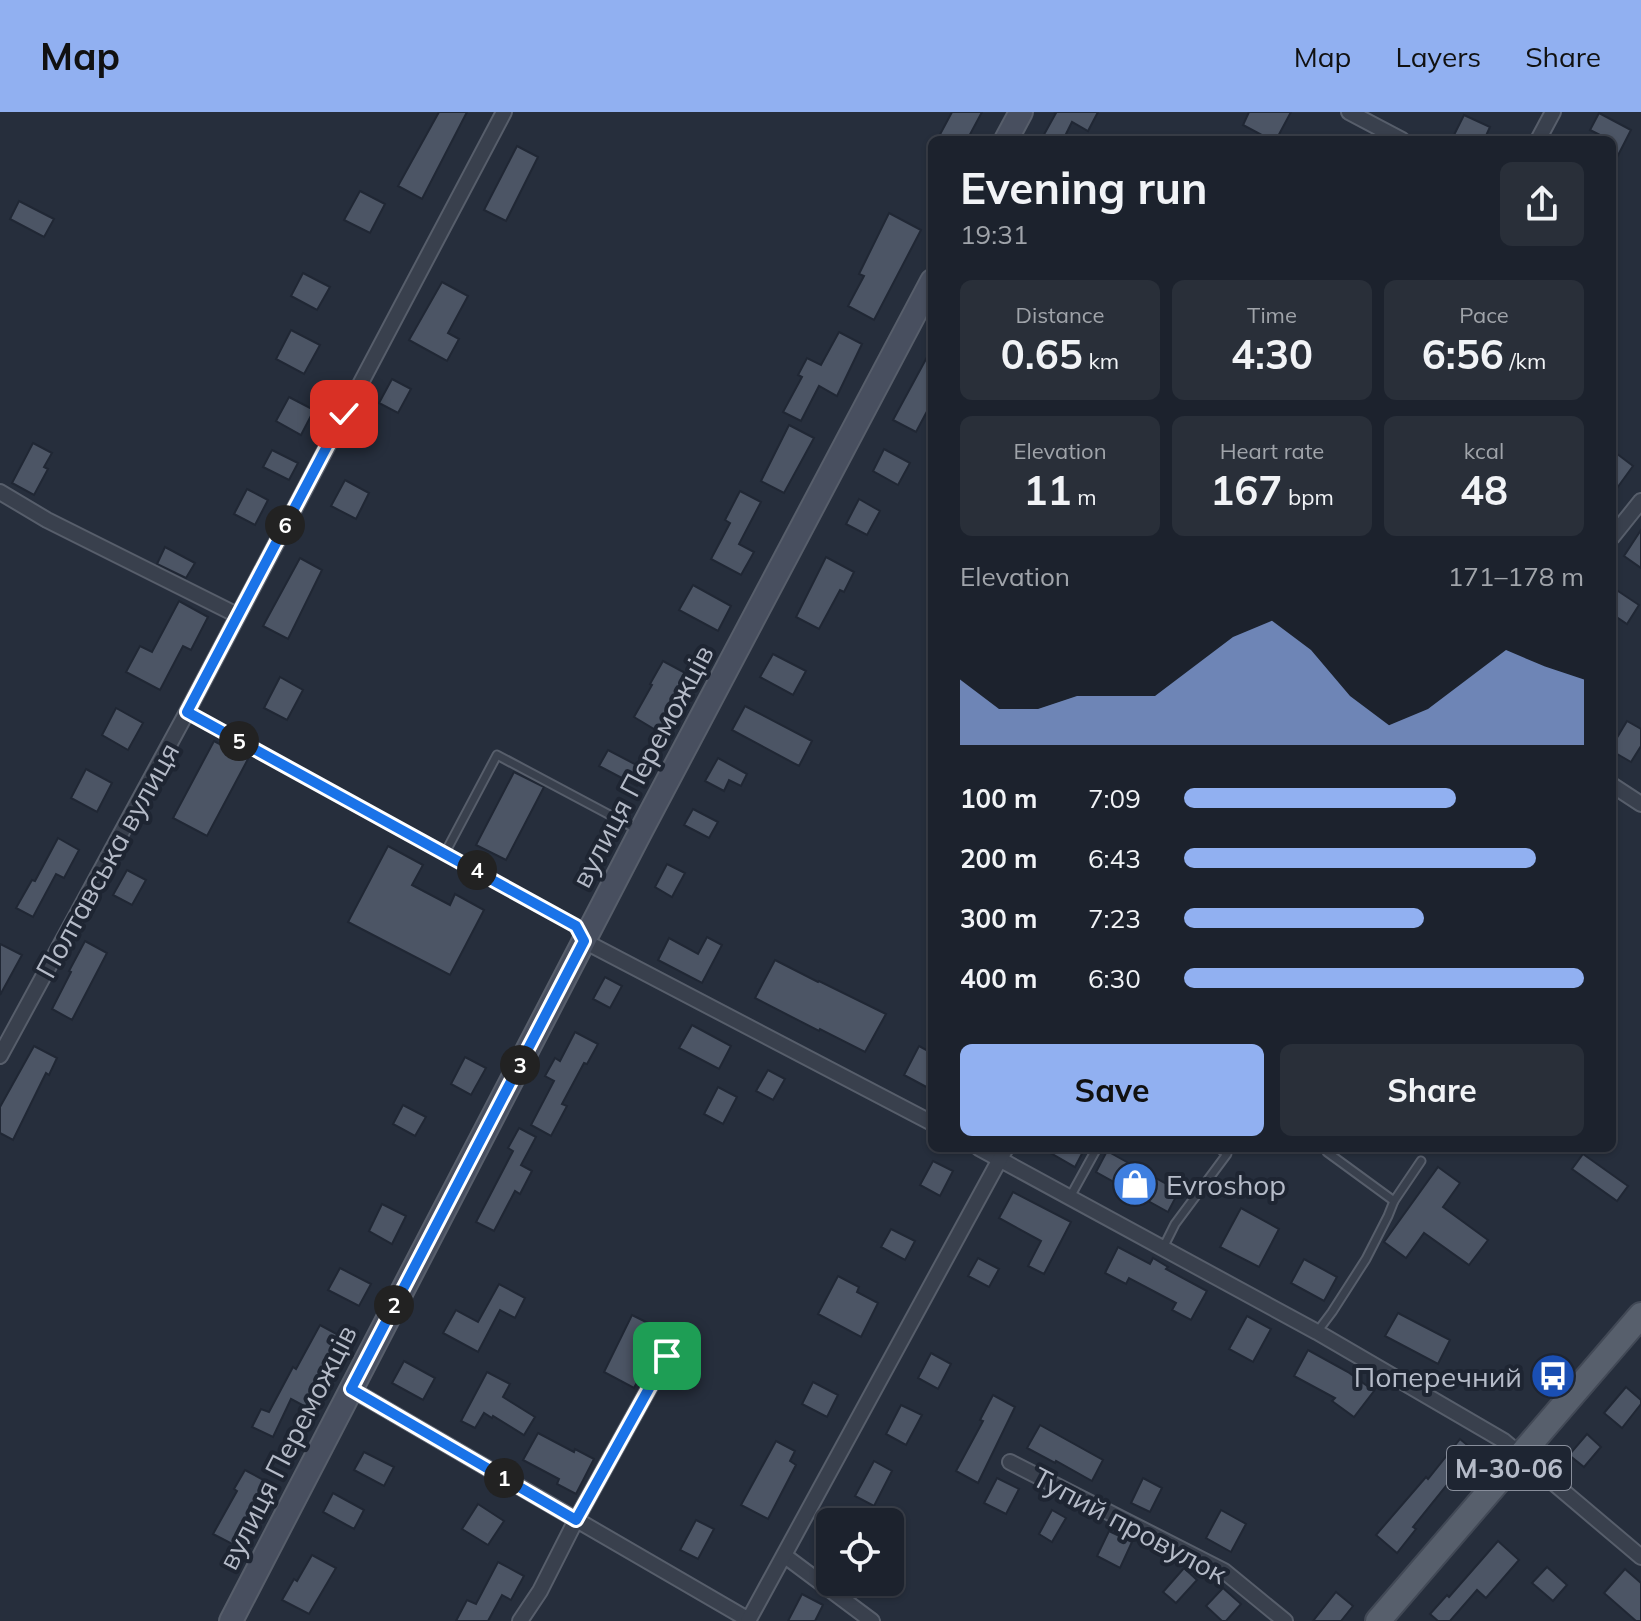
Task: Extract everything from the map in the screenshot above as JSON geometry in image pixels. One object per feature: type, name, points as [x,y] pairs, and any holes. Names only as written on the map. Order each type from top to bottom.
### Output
[{"type":"main road","name":"М-30-06","points":[[1378,1621],[1641,1315]]},
{"type":"street","name":"Полтавська вулиця","points":[[0,1056],[187,712],[504,112]]},
{"type":"street","points":[[1008,136],[1021,112]]},
{"type":"street","points":[[1349,112],[1394,136]]},
{"type":"street","points":[[1540,136],[1553,112]]},
{"type":"street","name":"вулиця Переможців","points":[[231,1621],[641,831],[928,289]]},
{"type":"street","points":[[0,492],[47,520],[237,615]]},
{"type":"street","points":[[1616,532],[1641,501]]},
{"type":"street","points":[[1616,788],[1641,804]]},
{"type":"street","points":[[584,941],[928,1121]]},
{"type":"street","points":[[351,1389],[749,1620],[1003,1153],[1070,1197],[1317,1332],[1504,1441],[1641,1557]]},
{"type":"street","points":[[520,1621],[540,1591],[667,1356]]},
{"type":"street","name":"Тупий провулок","points":[[1010,1462],[1224,1571],[1285,1621]]},
{"type":"street","points":[[785,1556],[872,1621]]},
{"type":"lane","points":[[187,712],[576,926],[584,941]]},
{"type":"lane","points":[[445,853],[497,755],[641,831]]},
{"type":"lane","points":[[1070,1197],[1095,1152]]},
{"type":"lane","points":[[1163,1248],[1175,1224],[1227,1154],[1224,1152]]},
{"type":"lane","points":[[1327,1152],[1394,1201]]},
{"type":"lane","points":[[1317,1332],[1366,1259],[1394,1201],[1421,1161]]},
{"type":"building","points":[[439,112],[467,112],[422,199],[398,186]]},
{"type":"building","points":[[952,112],[982,112],[969,136],[939,136]]},
{"type":"building","points":[[1098,112],[1088,131],[1072,122],[1065,136],[1043,136],[1056,113]]},
{"type":"building","points":[[1249,112],[1291,112],[1278,136],[1264,136],[1243,125]]},
{"type":"building","points":[[1599,113],[1631,130],[1616,159],[1616,136],[1599,136],[1590,130]]},
{"type":"building","points":[[1464,115],[1490,127],[1486,136],[1454,135]]},
{"type":"building","points":[[517,146],[538,157],[506,221],[484,210]]},
{"type":"building","points":[[360,191],[385,204],[370,233],[344,220]]},
{"type":"building","points":[[19,201],[54,219],[44,237],[10,219]]},
{"type":"building","points":[[889,213],[921,230],[874,320],[848,306],[864,276],[859,274]]},
{"type":"building","points":[[303,273],[330,287],[317,310],[291,296]]},
{"type":"building","points":[[442,282],[468,296],[448,333],[459,339],[447,361],[409,340]]},
{"type":"building","points":[[291,330],[320,345],[304,374],[276,359]]},
{"type":"building","points":[[839,332],[862,344],[837,396],[819,386],[801,421],[783,412],[802,377],[798,375],[807,358],[821,365]]},
{"type":"building","points":[[928,355],[928,410],[916,432],[893,420]]},
{"type":"building","points":[[392,379],[411,389],[398,413],[379,403]]},
{"type":"building","points":[[289,397],[314,410],[301,435],[276,421]]},
{"type":"building","points":[[789,425],[814,438],[784,493],[761,481]]},
{"type":"building","points":[[33,443],[52,453],[44,467],[48,469],[34,495],[12,483]]},
{"type":"building","points":[[884,449],[910,463],[898,485],[873,471]]},
{"type":"building","points":[[272,450],[298,463],[289,480],[263,467]]},
{"type":"building","points":[[1616,453],[1633,466],[1616,489]]},
{"type":"building","points":[[345,480],[369,493],[356,519],[331,506]]},
{"type":"building","points":[[247,489],[268,500],[255,525],[234,514]]},
{"type":"building","points":[[740,491],[761,502],[739,544],[754,552],[741,575],[711,559],[730,523],[725,520]]},
{"type":"building","points":[[859,499],[880,511],[867,535],[846,524]]},
{"type":"building","points":[[1641,530],[1641,568],[1624,556]]},
{"type":"building","points":[[165,547],[195,563],[186,578],[157,564]]},
{"type":"building","points":[[826,557],[854,572],[844,592],[840,590],[819,629],[796,617]]},
{"type":"building","points":[[300,558],[322,570],[288,639],[263,626]]},
{"type":"building","points":[[693,585],[731,606],[718,631],[679,610]]},
{"type":"building","points":[[1616,590],[1639,605],[1627,624],[1616,617]]},
{"type":"building","points":[[179,601],[208,617],[191,650],[183,646],[160,690],[126,672],[140,646],[152,652]]},
{"type":"building","points":[[773,654],[806,671],[793,695],[760,677]]},
{"type":"building","points":[[663,661],[689,675],[659,732],[634,717]]},
{"type":"building","points":[[280,677],[303,690],[287,720],[264,708]]},
{"type":"building","points":[[745,706],[812,741],[799,766],[732,730]]},
{"type":"building","points":[[116,708],[143,723],[128,750],[102,735]]},
{"type":"building","points":[[1627,721],[1641,729],[1641,746],[1631,762],[1616,753],[1616,739]]},
{"type":"building","points":[[214,741],[248,759],[207,836],[173,818]]},
{"type":"building","points":[[608,750],[646,770],[637,786],[599,766]]},
{"type":"building","points":[[718,758],[747,774],[741,786],[729,780],[724,791],[705,781]]},
{"type":"building","points":[[86,769],[112,783],[97,812],[71,798]]},
{"type":"building","points":[[514,772],[544,787],[506,860],[476,845]]},
{"type":"building","points":[[693,809],[718,822],[709,838],[684,825]]},
{"type":"building","points":[[58,838],[79,850],[64,878],[56,874],[33,917],[16,908],[32,880],[35,881]]},
{"type":"building","points":[[388,846],[423,865],[412,885],[450,905],[455,894],[484,910],[450,975],[348,922]]},
{"type":"building","points":[[667,864],[685,873],[672,897],[655,887]]},
{"type":"building","points":[[127,870],[146,880],[132,905],[113,895]]},
{"type":"building","points":[[707,937],[722,945],[702,983],[658,960],[669,938],[698,954]]},
{"type":"building","points":[[85,941],[107,953],[72,1020],[52,1009]]},
{"type":"building","points":[[0,944],[22,955],[0,995]]},
{"type":"building","points":[[775,960],[886,1014],[865,1052],[755,998]]},
{"type":"building","points":[[605,977],[622,986],[610,1008],[593,999]]},
{"type":"building","points":[[692,1025],[731,1046],[719,1069],[679,1048]]},
{"type":"building","points":[[575,1032],[598,1044],[562,1104],[567,1106],[551,1136],[531,1125],[554,1081],[545,1076],[555,1058],[560,1061]]},
{"type":"building","points":[[34,1046],[57,1058],[49,1075],[46,1073],[13,1140],[0,1133],[0,1107]]},
{"type":"building","points":[[919,1046],[928,1051],[928,1088],[904,1075]]},
{"type":"building","points":[[465,1057],[486,1068],[471,1095],[451,1084]]},
{"type":"building","points":[[768,1070],[785,1079],[773,1100],[756,1091]]},
{"type":"building","points":[[718,1087],[737,1097],[723,1124],[704,1114]]},
{"type":"building","points":[[403,1105],[426,1117],[415,1136],[393,1124]]},
{"type":"building","points":[[519,1128],[536,1137],[521,1165],[532,1171],[520,1194],[515,1191],[494,1231],[476,1222],[513,1151],[508,1148]]},
{"type":"building","points":[[1049,1152],[1083,1152],[1075,1167]]},
{"type":"building","points":[[1109,1152],[1179,1191],[1168,1212],[1096,1172]]},
{"type":"building","points":[[1583,1154],[1628,1186],[1617,1201],[1572,1169]]},
{"type":"building","points":[[933,1161],[953,1171],[940,1196],[920,1185]]},
{"type":"building","points":[[1438,1167],[1460,1183],[1443,1207],[1488,1240],[1469,1265],[1424,1233],[1406,1258],[1384,1242]]},
{"type":"building","points":[[1013,1192],[1071,1222],[1044,1274],[1028,1266],[1041,1241],[999,1218]]},
{"type":"building","points":[[382,1204],[406,1216],[392,1244],[369,1231]]},
{"type":"building","points":[[1241,1208],[1279,1229],[1259,1267],[1220,1247]]},
{"type":"building","points":[[891,1229],[915,1241],[905,1260],[881,1247]]},
{"type":"building","points":[[1118,1247],[1150,1264],[1153,1258],[1168,1267],[1166,1269],[1207,1291],[1191,1320],[1172,1310],[1176,1303],[1129,1278],[1126,1284],[1105,1273]]},
{"type":"building","points":[[978,1258],[999,1269],[989,1287],[968,1276]]},
{"type":"building","points":[[1304,1259],[1337,1277],[1324,1301],[1291,1283]]},
{"type":"building","points":[[340,1268],[371,1284],[359,1306],[328,1290]]},
{"type":"building","points":[[838,1276],[859,1287],[857,1292],[878,1303],[861,1337],[818,1314]]},
{"type":"building","points":[[499,1284],[525,1298],[515,1318],[500,1310],[478,1352],[443,1333],[456,1310],[478,1322]]},
{"type":"building","points":[[1398,1313],[1450,1340],[1438,1364],[1385,1336]]},
{"type":"building","points":[[632,1315],[664,1331],[634,1388],[604,1372]]},
{"type":"building","points":[[1247,1316],[1271,1329],[1253,1362],[1229,1349]]},
{"type":"building","points":[[320,1325],[344,1338],[306,1407],[291,1399],[273,1437],[252,1427],[261,1409],[269,1412]]},
{"type":"building","points":[[1308,1350],[1348,1372],[1374,1391],[1354,1417],[1332,1401],[1335,1398],[1294,1376]]},
{"type":"building","points":[[931,1353],[951,1364],[938,1389],[918,1378]]},
{"type":"building","points":[[404,1361],[435,1378],[423,1400],[392,1383]]},
{"type":"building","points":[[487,1372],[510,1384],[503,1397],[535,1417],[524,1435],[484,1413],[475,1428],[461,1421]]},
{"type":"building","points":[[813,1382],[838,1395],[827,1417],[802,1404]]},
{"type":"building","points":[[1626,1387],[1641,1400],[1641,1404],[1622,1428],[1604,1413]]},
{"type":"building","points":[[993,1395],[1015,1407],[978,1483],[956,1471]]},
{"type":"building","points":[[901,1405],[922,1415],[906,1445],[886,1434]]},
{"type":"building","points":[[1040,1425],[1103,1460],[1092,1481],[1027,1448]]},
{"type":"building","points":[[538,1433],[594,1459],[576,1494],[557,1484],[559,1479],[523,1460]]},
{"type":"building","points":[[1587,1434],[1601,1447],[1584,1467],[1569,1455]]},
{"type":"building","points":[[1460,1439],[1479,1455],[1454,1485],[1450,1481],[1413,1527],[1416,1529],[1397,1553],[1376,1535]]},
{"type":"building","points":[[776,1441],[795,1451],[790,1461],[796,1465],[768,1519],[741,1505]]},
{"type":"building","points":[[364,1452],[394,1467],[384,1486],[354,1470]]},
{"type":"building","points":[[874,1461],[892,1471],[874,1506],[855,1496]]},
{"type":"building","points":[[245,1470],[269,1483],[238,1547],[213,1534]]},
{"type":"building","points":[[997,1478],[1019,1489],[1006,1514],[984,1503]]},
{"type":"building","points":[[1143,1478],[1162,1488],[1150,1512],[1131,1503]]},
{"type":"building","points":[[333,1493],[364,1510],[354,1529],[323,1512]]},
{"type":"building","points":[[478,1504],[504,1521],[488,1545],[462,1529]]},
{"type":"building","points":[[1052,1510],[1066,1518],[1052,1542],[1039,1534]]},
{"type":"building","points":[[1221,1510],[1246,1524],[1231,1552],[1206,1538]]},
{"type":"building","points":[[696,1520],[714,1529],[698,1559],[680,1550]]},
{"type":"building","points":[[1109,1531],[1132,1542],[1120,1568],[1097,1556]]},
{"type":"building","points":[[1498,1541],[1519,1560],[1486,1598],[1477,1590],[1450,1621],[1438,1621],[1430,1614]]},
{"type":"building","points":[[312,1555],[336,1568],[309,1614],[282,1600]]},
{"type":"building","points":[[498,1562],[524,1576],[511,1600],[502,1595],[488,1621],[456,1621],[467,1600],[476,1604]]},
{"type":"building","points":[[1547,1567],[1567,1585],[1553,1601],[1532,1583]]},
{"type":"building","points":[[1184,1568],[1197,1580],[1176,1603],[1163,1592]]},
{"type":"building","points":[[1625,1569],[1641,1583],[1641,1621],[1636,1621],[1604,1593]]},
{"type":"building","points":[[1223,1588],[1241,1604],[1226,1621],[1206,1606]]},
{"type":"building","points":[[1336,1592],[1353,1606],[1341,1621],[1313,1621]]},
{"type":"building","points":[[802,1594],[823,1605],[815,1621],[788,1621]]},
{"type":"place","name":"Evroshop","points":[[1135,1184]]},
{"type":"place","name":"Поперечний","points":[[1553,1376]]},
{"type":"route","points":[[344,414],[187,712],[576,926],[584,941],[351,1389],[576,1520],[667,1356]]}]
